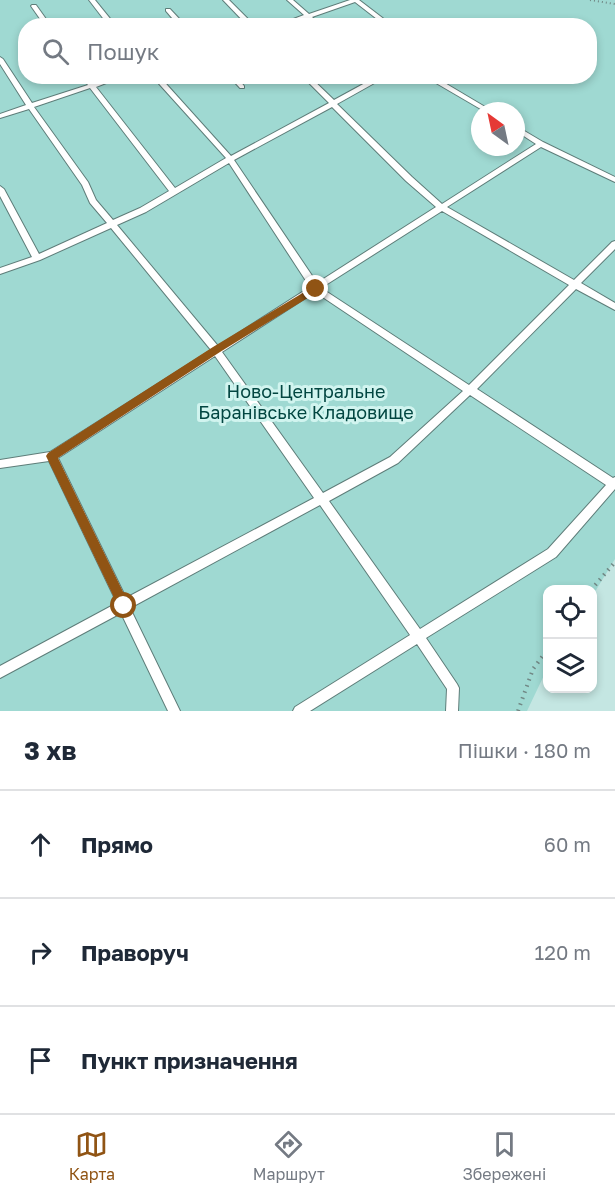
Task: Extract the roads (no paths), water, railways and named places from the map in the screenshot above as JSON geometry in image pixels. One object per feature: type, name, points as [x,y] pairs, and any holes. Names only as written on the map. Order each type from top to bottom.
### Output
[{"type":"lane","points":[[92,0],[107,18]]},
{"type":"lane","points":[[226,0],[244,18]]},
{"type":"lane","points":[[290,0],[310,18]]},
{"type":"lane","points":[[299,18],[355,0],[379,18]]},
{"type":"lane","points":[[34,6],[42,18]]},
{"type":"lane","points":[[168,10],[176,18]]},
{"type":"lane","points":[[0,59],[30,106],[86,184],[93,201],[216,350],[419,637],[453,688],[452,711]]},
{"type":"lane","points":[[0,116],[97,84]]},
{"type":"lane","points":[[162,84],[230,159],[316,289],[614,483],[552,553],[299,711]]},
{"type":"lane","points":[[239,84],[242,87]]},
{"type":"lane","points":[[313,84],[409,179],[441,207],[615,307]]},
{"type":"lane","points":[[0,271],[37,258],[143,210],[230,159],[369,84]]},
{"type":"lane","points":[[441,84],[473,102]]},
{"type":"lane","points":[[91,86],[173,191]]},
{"type":"lane","points":[[525,134],[615,180]]},
{"type":"lane","points":[[0,464],[52,456],[541,144]]},
{"type":"lane","points":[[0,189],[37,258]]},
{"type":"lane","points":[[0,672],[394,460],[470,390],[615,244]]},
{"type":"lane","points":[[52,456],[174,711]]},
{"type":"park label","name":"Ново-Центральне Баранівське Кладовище","points":[[306,401]]}]
